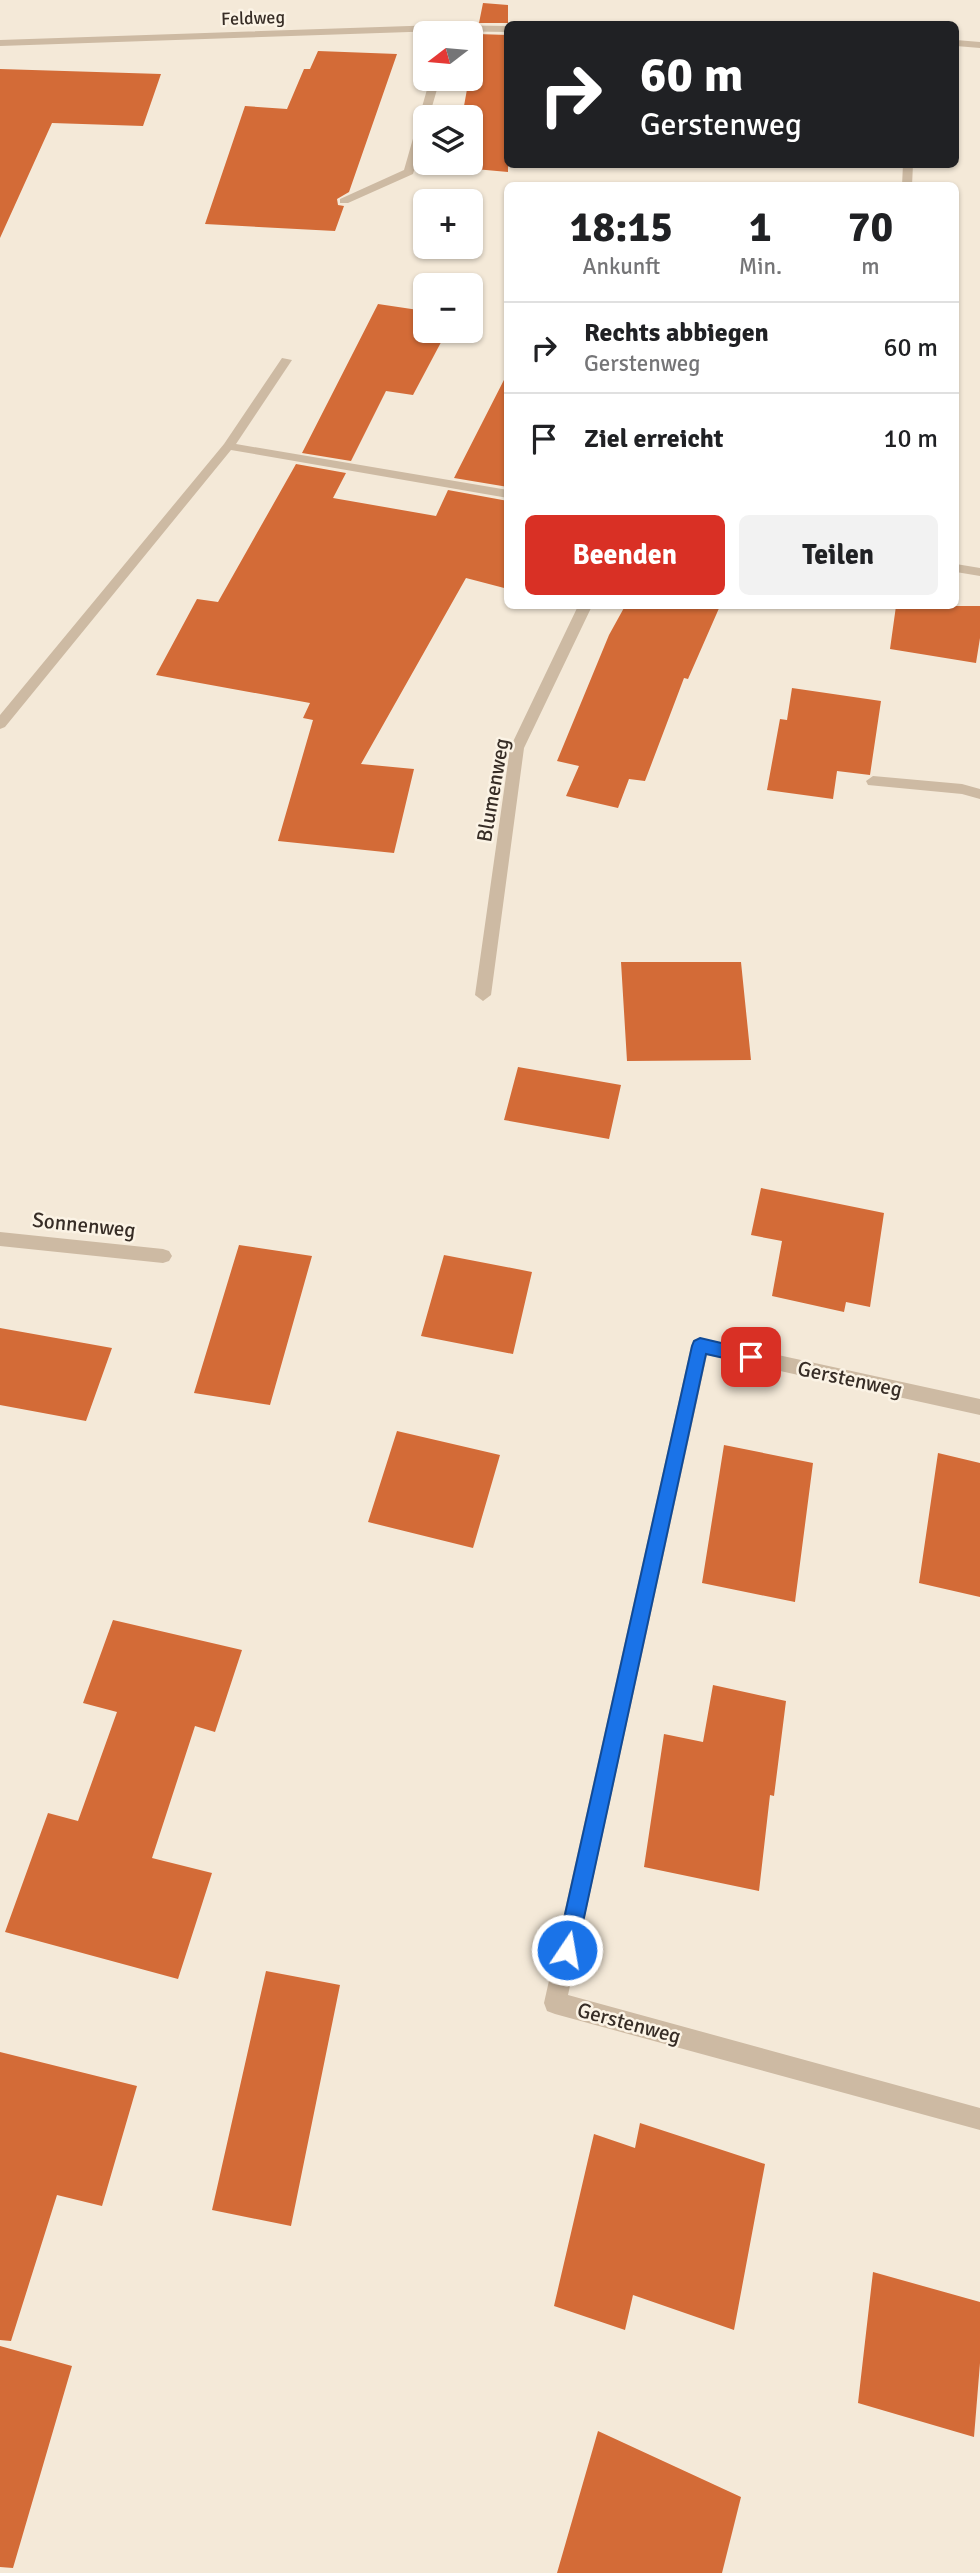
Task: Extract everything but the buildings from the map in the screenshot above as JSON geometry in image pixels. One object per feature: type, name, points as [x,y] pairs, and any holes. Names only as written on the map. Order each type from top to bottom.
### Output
[{"type":"street","name":"Feldweg","points":[[483,30],[504,29]]},
{"type":"street","name":"Feldweg","points":[[0,43],[413,32]]},
{"type":"street","points":[[959,43],[980,44]]},
{"type":"street","points":[[344,201],[409,172],[432,91]]},
{"type":"street","points":[[0,724],[228,446],[286,360]]},
{"type":"street","points":[[228,446],[504,493]]},
{"type":"street","points":[[959,568],[980,572]]},
{"type":"street","name":"Blumenweg","points":[[483,995],[517,748],[584,609]]},
{"type":"street","points":[[873,781],[962,789],[980,794]]},
{"type":"street","name":"Sonnenweg","points":[[0,1239],[163,1255]]},
{"type":"street","name":"Gerstenweg","points":[[980,1407],[700,1346],[555,2003],[980,2119]]},
{"type":"route","points":[[567,1950],[700,1346],[751,1357]]}]
